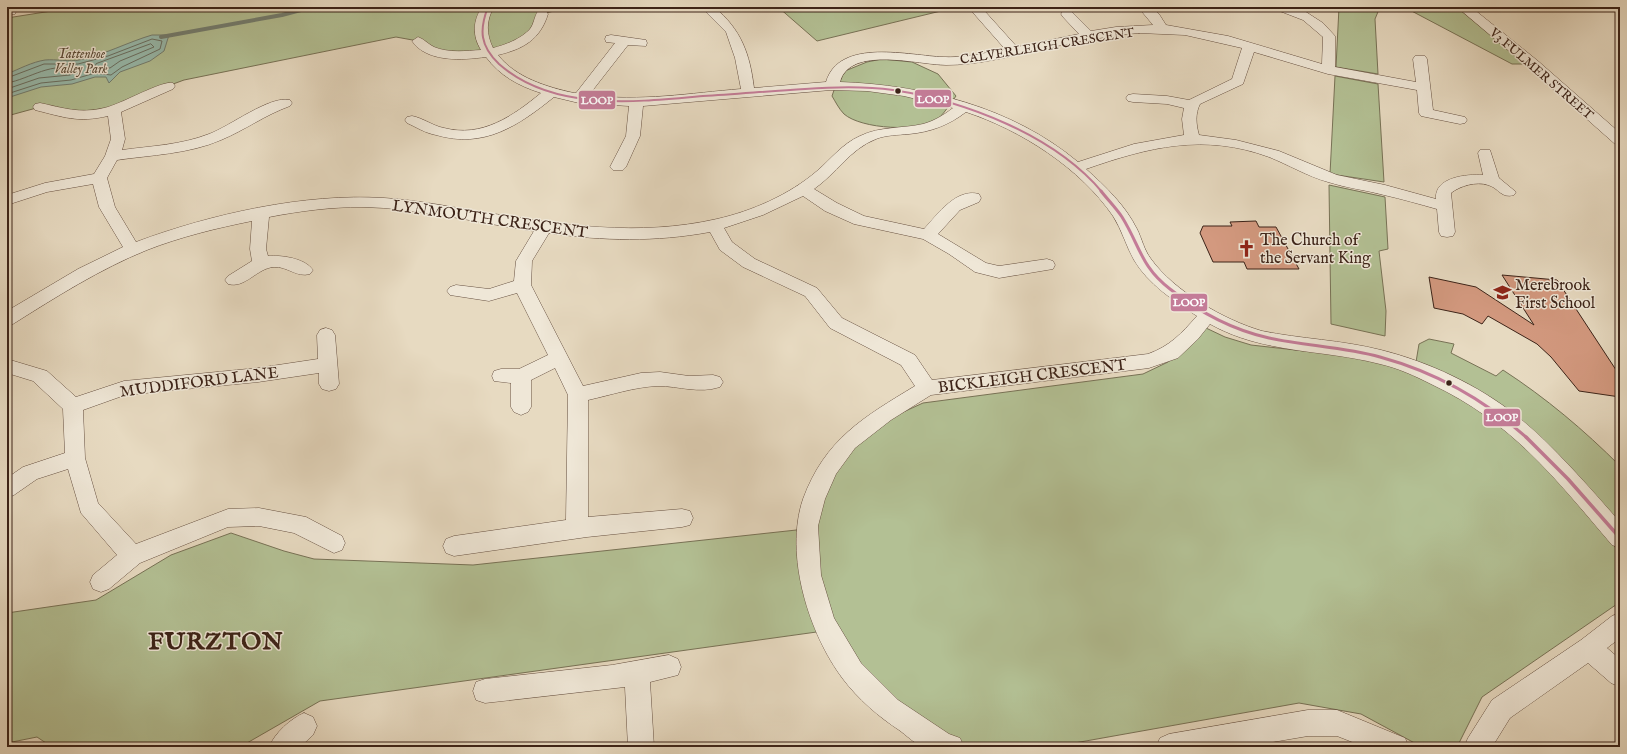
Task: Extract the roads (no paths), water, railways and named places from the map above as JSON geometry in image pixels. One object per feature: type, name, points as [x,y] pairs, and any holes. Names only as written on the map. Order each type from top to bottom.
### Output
[{"type":"street","points":[[488,7],[481,23],[482,41],[489,53],[501,67],[521,80],[551,92],[579,99],[607,102],[636,102],[832,86],[884,89],[964,106],[1006,122],[1027,133],[1077,167],[1114,205],[1128,227],[1143,262],[1172,290],[1208,315],[1229,326],[1271,340],[1379,357],[1404,365],[1456,387],[1514,425],[1548,457],[1620,538]]},
{"type":"street","points":[[707,7],[729,27],[734,36],[747,81],[748,92]]},
{"type":"street","points":[[974,7],[1014,52]]},
{"type":"street","points":[[1144,7],[1155,17],[1162,29]]},
{"type":"street","name":"V3 FULMER STREET","points":[[1463,7],[1528,60],[1620,141]]},
{"type":"street","points":[[1288,8],[1320,25],[1329,36],[1328,70]]},
{"type":"street","points":[[1080,12],[1062,15],[1089,36]]},
{"type":"street","points":[[418,41],[428,50],[441,54],[461,55],[489,53],[507,48],[529,36],[535,30],[542,14]]},
{"type":"street","name":"CALVERLEIGH CRESCENT","points":[[832,86],[833,76],[837,71],[848,64],[868,57],[894,54],[944,61],[977,58],[1014,52],[1089,36],[1127,31],[1162,29],[1220,38],[1293,61],[1363,79],[1422,87]]},
{"type":"street","points":[[609,39],[641,43]]},
{"type":"street","points":[[579,99],[624,41]]},
{"type":"street","points":[[1193,139],[1190,131],[1192,106],[1195,101],[1238,81],[1249,46]]},
{"type":"street","points":[[1420,59],[1426,113],[1460,120]]},
{"type":"street","points":[[40,107],[70,115],[88,115],[114,110],[141,100],[168,86]]},
{"type":"street","points":[[412,120],[441,133],[458,136],[486,134],[505,126],[523,115],[551,92]]},
{"type":"street","points":[[1133,98],[1153,95],[1192,106]]},
{"type":"street","points":[[626,160],[633,136],[636,102]]},
{"type":"street","points":[[112,156],[185,146],[215,138],[263,111],[285,103]]},
{"type":"street","name":"LYNMOUTH CRESCENT","points":[[7,319],[66,283],[133,250],[192,230],[261,212],[293,206],[342,201],[409,205],[615,235],[671,233],[714,225],[763,210],[802,189],[821,176],[850,147],[866,138],[887,132],[925,128],[949,118],[964,106]]},
{"type":"street","points":[[114,110],[118,139],[112,156],[99,178],[107,207],[133,250]]},
{"type":"street","points":[[427,126],[443,116]]},
{"type":"street","points":[[1077,167],[1124,151],[1174,140],[1193,139],[1236,144],[1274,154],[1333,179],[1385,190],[1444,206]]},
{"type":"street","points":[[1485,154],[1492,180]]},
{"type":"street","points":[[7,200],[46,188],[99,178]]},
{"type":"street","points":[[1447,232],[1442,192],[1450,184],[1462,180],[1492,180],[1508,192]]},
{"type":"street","points":[[802,189],[831,207],[860,220],[928,235],[955,250],[981,268],[999,272],[1046,265]]},
{"type":"street","points":[[928,235],[954,206],[973,198]]},
{"type":"street","points":[[954,206],[973,214]]},
{"type":"street","points":[[261,212],[258,249],[261,262]]},
{"type":"street","points":[[714,225],[726,246],[749,262],[811,292],[836,323],[908,360],[927,388]]},
{"type":"street","points":[[545,226],[524,261],[522,285],[578,395],[577,528]]},
{"type":"street","points":[[234,280],[261,262],[288,262],[304,270]]},
{"type":"street","points":[[1023,269],[1031,284]]},
{"type":"street","points":[[456,291],[489,295],[522,285]]},
{"type":"street","name":"BICKLEIGH CRESCENT","points":[[951,747],[941,743],[889,709],[852,671],[822,622],[810,574],[807,526],[814,498],[828,469],[848,442],[884,414],[927,388],[1149,361],[1171,353],[1192,334],[1208,315]]},
{"type":"street","points":[[326,335],[329,384]]},
{"type":"street","points":[[501,376],[521,376],[558,358]]},
{"type":"street","name":"MUDDIFORD LANE","points":[[73,406],[124,388],[258,375],[328,365]]},
{"type":"street","points":[[7,366],[40,376],[73,406],[75,458],[89,507],[132,556]]},
{"type":"street","points":[[578,395],[641,380],[662,371],[689,383],[713,382]]},
{"type":"street","points":[[521,376],[521,407]]},
{"type":"street","points":[[7,489],[30,474],[75,458]]},
{"type":"street","points":[[101,582],[132,556],[228,518],[259,517],[298,524],[334,543]]},
{"type":"street","points":[[454,546],[577,528],[682,518]]},
{"type":"street","points":[[1477,747],[1501,709],[1589,648],[1620,624]]},
{"type":"street","points":[[1589,648],[1620,674]]},
{"type":"street","points":[[485,691],[636,673],[669,667]]},
{"type":"street","points":[[636,673],[641,747]]},
{"type":"street","points":[[1169,747],[1308,723],[1338,723],[1396,747]]},
{"type":"street","points":[[282,747],[304,726]]},
{"type":"water","points":[[152,35],[169,35],[164,51],[150,61],[120,72],[109,83],[106,77],[95,77],[72,84],[41,87],[7,98],[7,74],[35,62],[45,60],[75,61],[88,58]]},
{"type":"waterway","points":[[161,37],[282,15],[312,7]]},
{"type":"place","name":"The Church of the Servant King","points":[[1247,248]]},
{"type":"place","name":"Merebrook First School","points":[[1502,293]]},
{"type":"district","name":"FURZTON","points":[[216,641]]},
{"type":"park label","name":"Tattenhoe Valley Park","points":[[81,60]]}]
